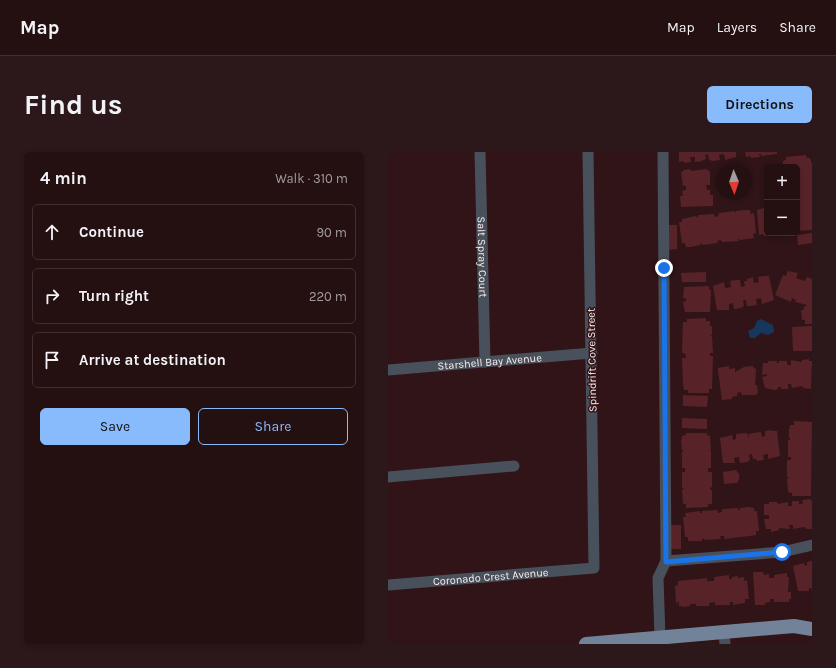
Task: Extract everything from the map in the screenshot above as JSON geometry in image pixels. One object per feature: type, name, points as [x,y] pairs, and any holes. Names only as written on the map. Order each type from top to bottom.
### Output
[{"type":"main road","points":[[586,644],[660,638],[725,638],[794,626],[812,619]]},
{"type":"main road","points":[[794,626],[812,629]]},
{"type":"street","name":"Salt Spray Court","points":[[480,152],[485,362]]},
{"type":"street","name":"Spindrift Cove Street","points":[[588,152],[594,568]]},
{"type":"street","points":[[660,638],[658,578],[666,562],[663,152]]},
{"type":"street","name":"Starshell Bay Avenue","points":[[388,370],[592,353]]},
{"type":"street","points":[[388,477],[514,466]]},
{"type":"street","points":[[666,562],[782,552],[812,545]]},
{"type":"street","name":"Coronado Crest Avenue","points":[[388,585],[594,568]]},
{"type":"water","points":[[761,319],[773,325],[774,332],[768,335],[761,333],[755,338],[750,338],[748,331],[754,328],[757,321]]},
{"type":"building","points":[[679,152],[736,152],[736,157],[725,160],[724,154],[719,155],[720,160],[713,161],[709,160],[708,154],[705,155],[706,159],[702,160],[703,161],[695,162],[695,157],[690,157],[691,162],[684,163],[684,161],[679,162]]},
{"type":"building","points":[[745,152],[777,152],[777,154],[761,156],[761,154],[759,154],[760,157],[751,158],[751,156],[746,157]]},
{"type":"building","points":[[806,155],[807,158],[810,158],[812,164],[812,230],[800,231],[800,164],[783,164],[786,157]]},
{"type":"building","points":[[690,169],[691,171],[707,169],[710,171],[710,185],[706,185],[707,190],[710,190],[710,195],[713,195],[713,206],[681,207],[680,196],[683,196],[682,191],[686,190],[686,186],[683,186],[681,172],[684,171],[683,170]]},
{"type":"building","points":[[764,208],[764,236],[763,234],[759,235],[757,210]]},
{"type":"building","points":[[750,210],[751,214],[754,213],[756,233],[753,234],[754,238],[740,240],[738,238],[739,241],[722,242],[721,240],[717,241],[718,243],[702,245],[701,243],[700,245],[691,247],[686,247],[685,243],[682,243],[679,222],[682,222],[682,219],[696,216],[698,218],[698,215],[714,214],[714,217],[718,216],[719,213],[734,211],[736,213],[736,211]]},
{"type":"building","points":[[667,225],[677,225],[677,249],[667,250]]},
{"type":"building","points":[[812,233],[812,243],[798,245],[797,236],[800,236],[800,235]]},
{"type":"building","points":[[788,271],[798,273],[796,278],[805,281],[807,277],[812,279],[812,324],[805,324],[805,320],[802,320],[801,310],[804,310],[804,307],[807,305],[795,302],[796,300],[792,298],[791,302],[775,295],[783,275],[786,276]]},
{"type":"building","points":[[706,272],[706,282],[682,282],[681,273]]},
{"type":"building","points":[[769,276],[774,300],[762,304],[761,298],[756,299],[757,305],[747,306],[746,300],[743,300],[744,306],[741,308],[734,309],[733,303],[729,304],[729,310],[717,310],[713,286],[724,282],[725,288],[731,287],[730,281],[740,280],[741,287],[745,286],[744,281],[747,281],[747,279],[753,277],[754,283],[759,282],[758,277]]},
{"type":"building","points":[[709,286],[709,290],[711,290],[710,312],[685,312],[683,302],[686,301],[686,298],[683,298],[684,287]]},
{"type":"building","points":[[706,318],[706,321],[710,321],[710,326],[712,326],[712,335],[710,335],[712,336],[713,353],[710,353],[710,356],[713,356],[712,389],[709,389],[709,393],[688,393],[688,390],[684,390],[683,384],[682,358],[686,358],[685,353],[682,353],[683,322],[687,322],[687,319]]},
{"type":"building","points":[[812,326],[812,351],[793,351],[792,327]]},
{"type":"building","points":[[809,359],[809,361],[812,361],[811,389],[803,388],[803,386],[792,388],[791,384],[788,384],[788,389],[781,389],[781,387],[778,387],[778,389],[775,390],[765,388],[762,377],[767,376],[767,374],[762,375],[763,363],[768,363],[768,361],[777,361],[776,363],[779,363],[779,361],[787,361],[787,365],[791,365],[791,360],[802,362],[802,360]]},
{"type":"building","points":[[729,366],[729,369],[735,368],[735,372],[744,367],[753,366],[754,369],[756,368],[755,385],[757,385],[758,392],[756,395],[742,395],[741,392],[737,393],[737,396],[732,397],[732,399],[722,400],[718,368]]},
{"type":"building","points":[[683,395],[708,396],[707,407],[683,406]]},
{"type":"building","points":[[682,418],[707,419],[707,429],[682,428]]},
{"type":"building","points":[[794,421],[812,422],[811,496],[792,496],[792,493],[788,492],[787,479],[789,477],[787,477],[787,460],[791,460],[791,457],[788,457],[788,440],[790,440],[790,425],[794,425]]},
{"type":"building","points":[[765,431],[777,431],[780,456],[768,459],[768,454],[763,455],[764,460],[757,461],[756,459],[753,459],[752,454],[749,455],[750,460],[747,462],[740,463],[739,457],[734,458],[735,463],[723,463],[720,438],[732,435],[733,440],[736,439],[736,434],[745,433],[748,434],[749,439],[749,434],[761,432],[762,437],[765,436]]},
{"type":"building","points":[[686,433],[707,433],[707,435],[710,436],[711,450],[709,451],[711,451],[711,468],[708,468],[708,472],[712,472],[712,487],[710,490],[712,490],[712,504],[708,504],[708,507],[686,508],[686,504],[683,504],[682,490],[684,488],[682,488],[682,472],[685,472],[685,468],[682,468],[682,452],[684,450],[682,450],[681,442],[682,436],[686,435]]},
{"type":"building","points":[[736,470],[739,474],[739,480],[737,483],[724,484],[723,472]]},
{"type":"building","points":[[810,499],[812,501],[812,529],[807,529],[804,527],[793,529],[793,525],[789,525],[790,529],[779,528],[779,530],[771,532],[771,529],[766,529],[764,519],[769,519],[769,515],[764,515],[764,504],[769,504],[769,502],[777,502],[778,504],[788,502],[788,506],[792,506],[792,501],[799,501],[799,504],[803,504],[802,500]]},
{"type":"building","points":[[738,508],[738,510],[740,510],[740,508],[754,508],[754,511],[757,511],[759,531],[756,531],[756,535],[742,537],[740,535],[741,537],[724,539],[724,536],[720,536],[721,539],[705,540],[702,538],[702,541],[688,541],[688,537],[685,537],[683,517],[686,517],[685,513],[700,511],[700,513],[702,513],[702,511],[717,510],[718,513],[722,512],[722,509]]},
{"type":"building","points":[[671,525],[681,525],[681,549],[671,549]]},
{"type":"building","points":[[812,561],[812,591],[811,588],[809,588],[809,591],[798,591],[793,566],[804,563],[805,566],[807,565],[807,562]]},
{"type":"building","points":[[753,572],[763,572],[764,575],[769,574],[769,578],[774,578],[774,575],[787,573],[787,577],[789,577],[788,592],[791,592],[791,599],[789,599],[789,602],[774,602],[774,599],[770,599],[770,602],[765,603],[765,605],[755,605]]},
{"type":"building","points":[[729,575],[729,579],[738,576],[738,578],[744,577],[744,581],[747,580],[749,599],[745,599],[745,603],[733,605],[733,602],[730,602],[730,605],[715,605],[715,602],[709,603],[709,606],[696,606],[696,604],[690,604],[690,606],[685,607],[679,606],[679,602],[676,603],[675,586],[678,585],[678,581],[707,578],[707,581],[714,581],[714,577]]},
{"type":"route","points":[[664,268],[666,562],[782,552]]}]
